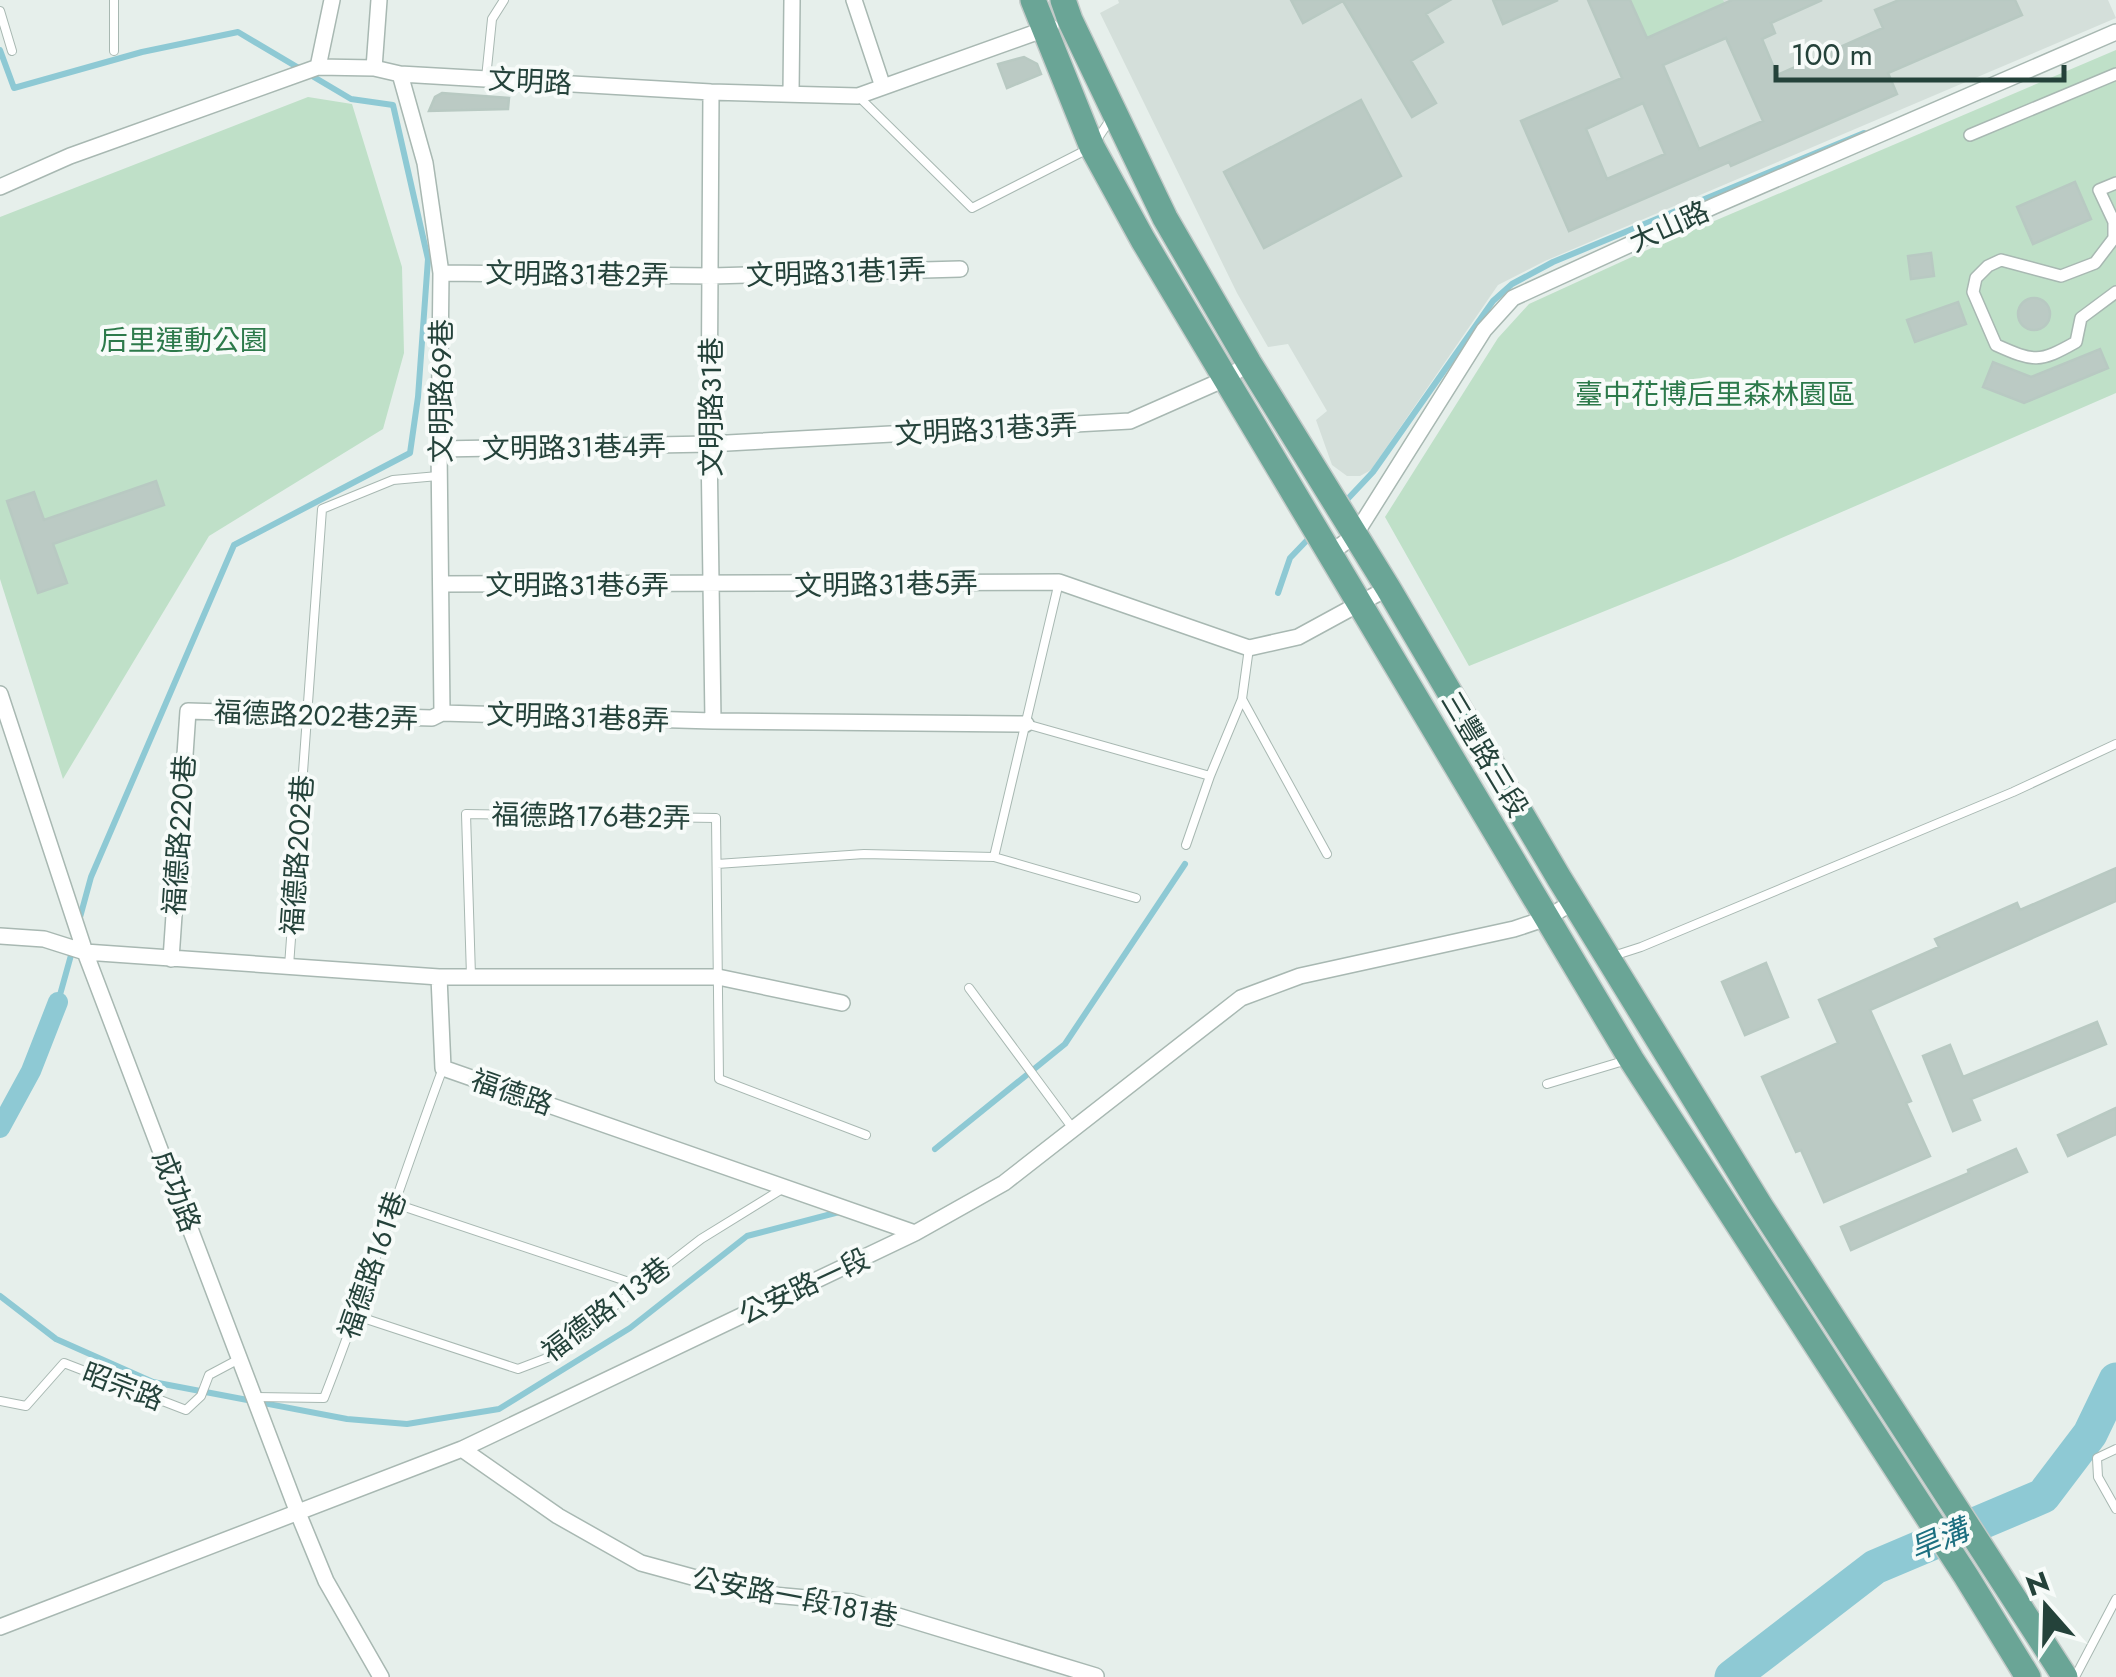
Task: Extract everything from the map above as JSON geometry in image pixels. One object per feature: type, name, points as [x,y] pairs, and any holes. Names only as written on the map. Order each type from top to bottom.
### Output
[{"type":"main road","name":"三豐路三段","points":[[1033,0],[1092,147],[1226,379],[1632,1059],[2028,1677]]},
{"type":"main road","name":"三豐路三段","points":[[1066,10],[1165,218],[1249,363],[1761,1207],[2065,1677]]},
{"type":"main road","points":[[1892,1462],[1914,1447]]},
{"type":"street","points":[[318,67],[332,0]]},
{"type":"street","points":[[374,68],[379,0]]},
{"type":"street","points":[[854,0],[883,87]]},
{"type":"street","points":[[791,93],[792,1]]},
{"type":"street","name":"文明路","points":[[0,187],[70,156],[318,67],[711,92],[858,96],[1043,30],[1066,10]]},
{"type":"street","name":"大山路","points":[[1332,552],[1356,535],[1484,330],[1513,298],[2116,32]]},
{"type":"street","name":"文明路69巷","points":[[400,74],[425,163],[442,273],[442,713]]},
{"type":"street","points":[[1970,135],[2116,74]]},
{"type":"street","name":"文明路31巷","points":[[711,92],[709,444],[714,721]]},
{"type":"street","points":[[2116,183],[2100,190],[2114,222],[2115,239],[2094,264],[2061,276],[2001,260],[1976,278],[1973,292],[1996,344],[2028,360],[2052,356],[2076,342],[2081,318],[2116,292]]},
{"type":"street","name":"文明路31巷1弄","points":[[712,276],[960,269]]},
{"type":"street","name":"文明路31巷2弄","points":[[442,273],[712,276]]},
{"type":"street","name":"文明路31巷3弄","points":[[709,444],[1130,422],[1226,379],[1249,363]]},
{"type":"street","name":"文明路31巷4弄","points":[[439,449],[709,444]]},
{"type":"street","name":"文明路31巷5弄","points":[[712,585],[1059,582],[1249,648]]},
{"type":"street","name":"文明路31巷6弄","points":[[442,584],[712,585]]},
{"type":"street","points":[[1249,648],[1298,637],[1388,588]]},
{"type":"street","name":"成功路","points":[[1,698],[86,952],[298,1513],[326,1581],[381,1677]]},
{"type":"street","name":"福德路202巷2弄","points":[[188,711],[432,718],[442,713]]},
{"type":"street","name":"福德路220巷","points":[[171,958],[188,711]]},
{"type":"street","name":"文明路31巷8弄","points":[[442,713],[1026,724]]},
{"type":"street","name":"公安路一段","points":[[0,1627],[462,1449],[915,1233],[1004,1182],[1242,998],[1300,976],[1514,928],[1547,918],[1573,902]]},
{"type":"street","points":[[0,936],[44,939],[86,952],[439,976],[718,977],[842,1003]]},
{"type":"street","name":"福德路","points":[[439,976],[443,1068],[915,1233]]},
{"type":"street","name":"公安路一段181巷","points":[[462,1449],[558,1516],[641,1563],[751,1593],[852,1602],[1096,1676]]},
{"type":"lane","points":[[114,0],[114,50]]},
{"type":"lane","points":[[486,78],[492,18],[504,0]]},
{"type":"lane","points":[[0,12],[12,52]]},
{"type":"lane","points":[[858,96],[972,208],[1092,147],[1114,114]]},
{"type":"lane","name":"福德路202巷","points":[[289,966],[322,509],[393,480],[440,476]]},
{"type":"lane","points":[[994,857],[1059,582]]},
{"type":"lane","points":[[1186,844],[1242,699],[1249,648]]},
{"type":"lane","points":[[1242,699],[1327,854]]},
{"type":"lane","points":[[1026,724],[1210,776]]},
{"type":"lane","points":[[1608,957],[1659,940],[2013,792],[2116,744]]},
{"type":"lane","name":"福德路176巷2弄","points":[[471,976],[466,814],[716,818],[717,864]]},
{"type":"lane","points":[[866,1135],[720,1079],[717,864],[864,854],[994,857],[1136,898]]},
{"type":"lane","points":[[969,988],[1074,1130]]},
{"type":"lane","points":[[1547,1084],[1632,1059]]},
{"type":"lane","name":"福德路161巷","points":[[255,1397],[324,1398],[443,1068]]},
{"type":"lane","name":"福德路113巷","points":[[356,1316],[518,1369],[547,1358],[701,1239],[786,1187]]},
{"type":"lane","points":[[393,1203],[638,1285]]},
{"type":"lane","name":"昭宗路","points":[[0,1402],[26,1406],[64,1364],[186,1410],[201,1396],[209,1375],[241,1358]]},
{"type":"lane","points":[[2116,1449],[2097,1458],[2098,1476],[2116,1508]]},
{"type":"lane","points":[[2075,1677],[2116,1599]]},
{"type":"shaded area","points":[[1118,0],[2108,0],[2116,18],[1545,261],[1498,285],[1371,470],[1360,476],[1347,476],[1332,465],[1316,420],[1327,411],[1288,344],[1268,347],[1237,293],[1100,13],[1119,3]]},
{"type":"green space","points":[[1630,0],[1723,0],[1725,4],[1647,38]]},
{"type":"green space","name":"臺中花博后里森林園區","points":[[2116,50],[2116,393],[1731,560],[1469,666],[1385,517],[1498,338],[1529,304]]},
{"type":"green space","name":"后里運動公園","points":[[308,97],[352,104],[402,267],[404,353],[383,429],[209,536],[63,779],[0,579],[0,217]]},
{"type":"building","points":[[1291,0],[1450,0],[1426,14],[1443,42],[1411,61],[1436,103],[1412,117],[1343,1],[1303,23]]},
{"type":"building","points":[[1493,0],[1558,0],[1503,24]]},
{"type":"building","points":[[1588,0],[1630,0],[1647,38],[1732,0],[1822,0],[1771,23],[1775,33],[1762,39],[1777,75],[1883,28],[1875,10],[1899,0],[2015,0],[2022,15],[1888,73],[1897,94],[1569,231],[1521,121],[1622,78]],"holes":[[[1726,38],[1763,121],[1699,149],[1663,65]],[[1643,103],[1665,154],[1607,179],[1586,129]]]},
{"type":"building","points":[[1024,57],[1037,64],[1041,74],[1007,88],[998,64]]},
{"type":"building","points":[[442,93],[509,98],[508,109],[429,111],[435,97]]},
{"type":"building","points":[[1361,100],[1401,176],[1264,248],[1224,172]]},
{"type":"building","points":[[2075,182],[2091,219],[2033,244],[2017,207]]},
{"type":"building","points":[[1931,253],[1934,276],[1911,279],[1908,256]]},
{"type":"building","points":[[2034,298],[2045,303],[2050,314],[2045,325],[2034,330],[2023,325],[2018,314],[2023,303]]},
{"type":"building","points":[[1958,302],[1966,324],[1915,342],[1907,320]]},
{"type":"building","points":[[2100,349],[2108,368],[2024,403],[1983,387],[1993,362],[2031,377]]},
{"type":"building","points":[[156,481],[164,505],[53,544],[67,583],[38,593],[7,501],[34,492],[44,520]]},
{"type":"building","points":[[2116,868],[2116,901],[1870,1010],[1911,1101],[1906,1103],[1930,1156],[1824,1202],[1762,1077],[1838,1043],[1819,1000],[1939,947],[1935,939],[2017,903],[2020,910]]},
{"type":"building","points":[[1766,963],[1788,1017],[1745,1035],[1722,982]]},
{"type":"building","points":[[2097,1022],[2106,1044],[1971,1099],[1980,1120],[1953,1131],[1923,1056],[1950,1045],[1963,1077]]},
{"type":"building","points":[[2116,1108],[2116,1134],[2068,1156],[2058,1135]]},
{"type":"building","points":[[2016,1149],[2027,1172],[1851,1250],[1841,1227]]},
{"type":"waterway","points":[[0,50],[14,88],[142,52],[238,32],[351,99],[393,105],[428,259],[410,453],[234,545],[91,877],[79,921]]},
{"type":"waterway","points":[[1342,505],[1373,472],[1493,301],[1512,284],[1553,262],[1864,133]]},
{"type":"waterway","points":[[1278,593],[1290,558],[1312,535]]},
{"type":"waterway","points":[[935,1149],[1065,1044],[1185,864]]},
{"type":"waterway","points":[[58,1002],[73,948]]},
{"type":"waterway","points":[[0,1128],[31,1071],[58,1002]]},
{"type":"waterway","points":[[0,1296],[56,1339],[153,1382],[347,1419],[407,1424],[499,1409],[630,1328],[747,1236],[843,1211]]},
{"type":"waterway","name":"旱溝","points":[[1732,1677],[1875,1567],[2043,1496],[2090,1434],[2116,1380]]}]
